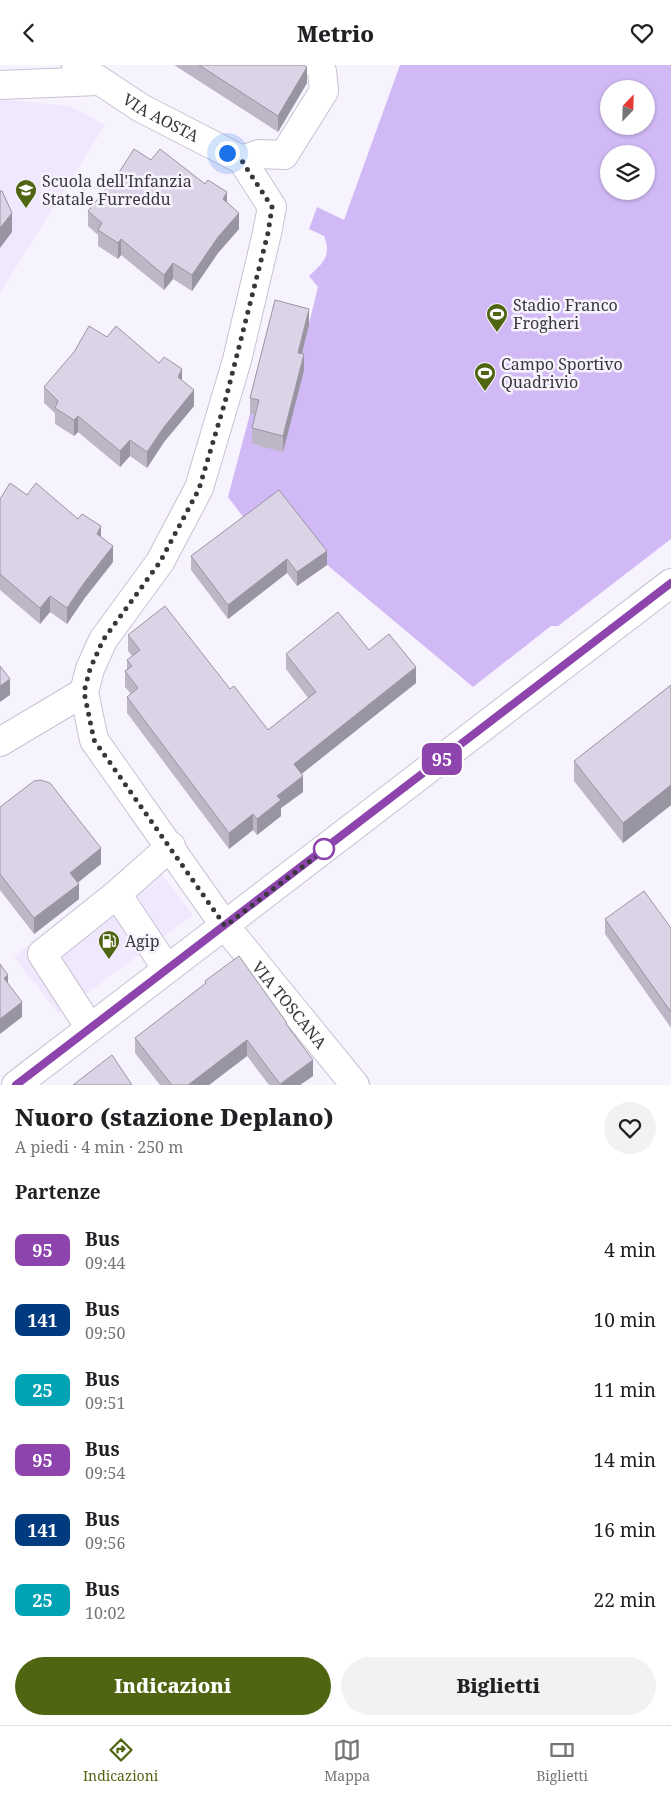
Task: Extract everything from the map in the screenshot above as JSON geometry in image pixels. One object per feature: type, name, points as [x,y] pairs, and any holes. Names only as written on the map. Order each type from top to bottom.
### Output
[{"type":"street","name":"VIA AOSTA","points":[[76,65],[98,81],[170,124],[242,161],[272,207],[268,233],[225,402],[199,489],[160,562],[103,640],[90,669],[84,692],[94,740],[171,846],[225,926]]},
{"type":"street","points":[[242,161],[259,154],[284,155],[324,91],[322,71],[318,65]]},
{"type":"street","points":[[0,85],[98,81]]},
{"type":"street","points":[[16,1085],[671,583]]},
{"type":"street","points":[[0,742],[84,692]]},
{"type":"street","points":[[90,1028],[42,954],[117,894],[171,846]]},
{"type":"street","points":[[117,894],[167,969]]},
{"type":"street","name":"VIA TOSCANA","points":[[225,926],[355,1085]]},
{"type":"shaded area","name":"Stadio Franco Frogheri","points":[[400,65],[671,65],[671,539],[558,626],[551,626],[473,687],[326,564],[257,535],[228,497],[250,414],[259,416],[252,444],[283,451],[298,368],[318,287],[309,276],[325,259],[327,249],[324,236],[309,229],[317,207],[344,220]]},
{"type":"shaded area","name":"Scuola dell'Infanzia Statale Furreddu","points":[[0,99],[70,106],[105,125],[0,293]]},
{"type":"shaded area","points":[[145,852],[193,915],[59,1014],[14,957]]},
{"type":"building","points":[[199,65],[303,65],[307,67],[278,116]]},
{"type":"building","points":[[134,149],[151,160],[160,149],[205,184],[208,180],[227,192],[223,199],[239,213],[218,237],[192,275],[173,263],[164,275],[121,239],[118,243],[98,230],[102,223],[88,211],[118,174]]},
{"type":"building","points":[[0,191],[2,191],[12,213],[0,228]]},
{"type":"building","points":[[275,300],[309,309],[298,353],[304,354],[283,436],[252,428],[259,400],[250,398]]},
{"type":"building","points":[[89,326],[107,337],[116,326],[159,363],[164,357],[182,369],[178,377],[194,390],[164,427],[147,452],[130,440],[120,451],[78,416],[74,420],[55,408],[58,401],[44,387],[74,352]]},
{"type":"building","points":[[10,483],[27,495],[36,483],[78,519],[82,514],[101,526],[97,534],[113,546],[67,608],[50,596],[40,608],[0,574],[0,499]]},
{"type":"building","points":[[279,490],[327,551],[297,572],[287,559],[228,605],[191,556]]},
{"type":"building","points":[[165,606],[230,689],[234,686],[268,730],[316,692],[286,654],[338,612],[369,650],[389,634],[416,667],[294,764],[303,776],[277,796],[281,800],[257,819],[253,814],[229,833],[127,697],[138,688],[125,671],[132,666],[127,660],[140,650],[128,635]]},
{"type":"building","points":[[0,666],[10,679],[0,686]]},
{"type":"building","points":[[671,685],[671,785],[623,823],[574,761]]},
{"type":"building","points":[[40,780],[50,783],[101,848],[70,873],[79,884],[34,918],[0,874],[0,807],[34,781]]},
{"type":"building","points":[[644,891],[671,928],[671,1012],[605,919]]},
{"type":"building","points":[[239,956],[313,1060],[280,1084],[247,1040],[188,1085],[172,1085],[135,1038]]},
{"type":"building","points":[[0,964],[8,975],[4,978],[22,1002],[0,1019]]},
{"type":"building","points":[[112,1055],[132,1085],[73,1085]]},
{"type":"bus line","name":"95","points":[[16,1085],[671,583]]},
{"type":"place","name":"Scuola dell'Infanzia Statale Furreddu","points":[[26,209]]},
{"type":"place","name":"Stadio Franco Frogheri","points":[[497,333]]},
{"type":"place","name":"Campo Sportivo Quadrivio","points":[[485,392]]},
{"type":"place","name":"Agip","points":[[109,960]]},
{"type":"route","points":[[227,153],[242,161],[272,207],[268,233],[237,360],[199,489],[160,562],[103,640],[90,669],[84,692],[94,740],[171,846],[225,926],[332,844],[324,849]]}]
